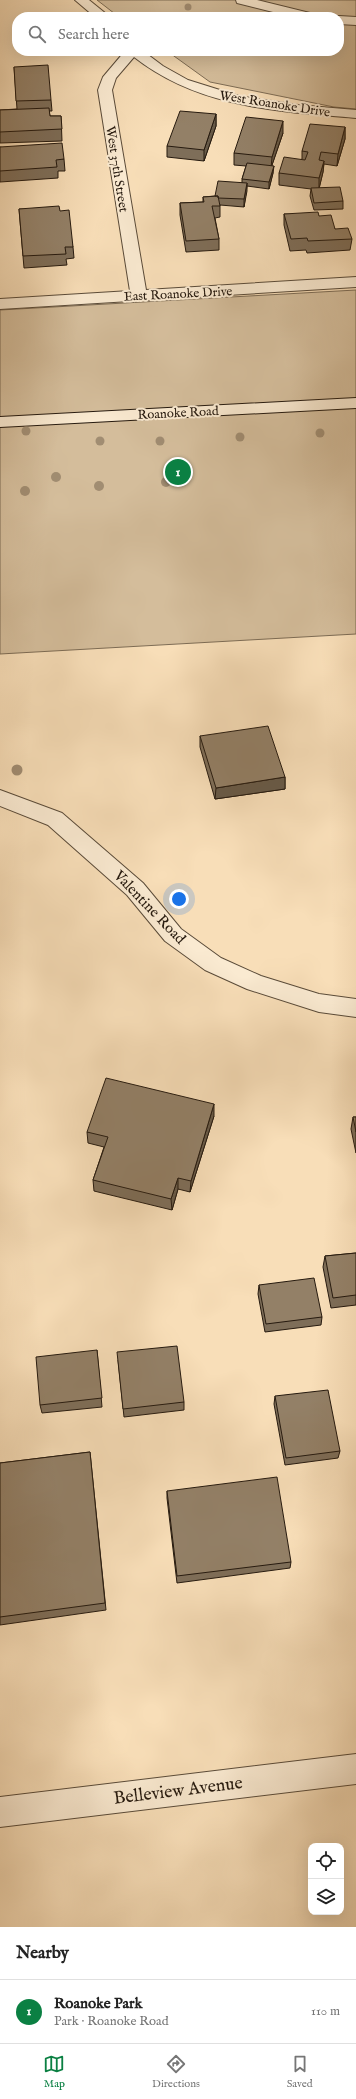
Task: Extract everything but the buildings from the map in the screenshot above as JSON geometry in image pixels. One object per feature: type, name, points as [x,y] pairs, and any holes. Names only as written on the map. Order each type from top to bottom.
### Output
[{"type":"street","points":[[81,0],[97,12]]},
{"type":"street","points":[[242,0],[289,12]]},
{"type":"street","points":[[344,20],[356,21]]},
{"type":"street","name":"West 37th Street","points":[[129,56],[110,77],[105,90],[139,296]]},
{"type":"street","name":"West Roanoke Drive","points":[[139,56],[149,65],[171,79],[235,99],[356,114]]},
{"type":"street","name":"East Roanoke Drive","points":[[0,304],[356,282]]},
{"type":"street","name":"Roanoke Road","points":[[0,422],[356,403]]},
{"type":"street","name":"Valentine Road","points":[[0,798],[55,819],[98,854],[135,889],[173,935],[213,964],[255,984],[319,1003],[356,1008]]},
{"type":"street","name":"Belleview Avenue","points":[[0,1812],[356,1769]]},
{"type":"shaded area","points":[[97,0],[356,0],[356,109],[334,107],[210,82],[174,56],[344,56],[344,12],[113,12]]},
{"type":"shaded area","points":[[356,290],[356,634],[0,654],[0,310]]},
{"type":"place","name":"Roanoke Park","points":[[178,472]]}]
